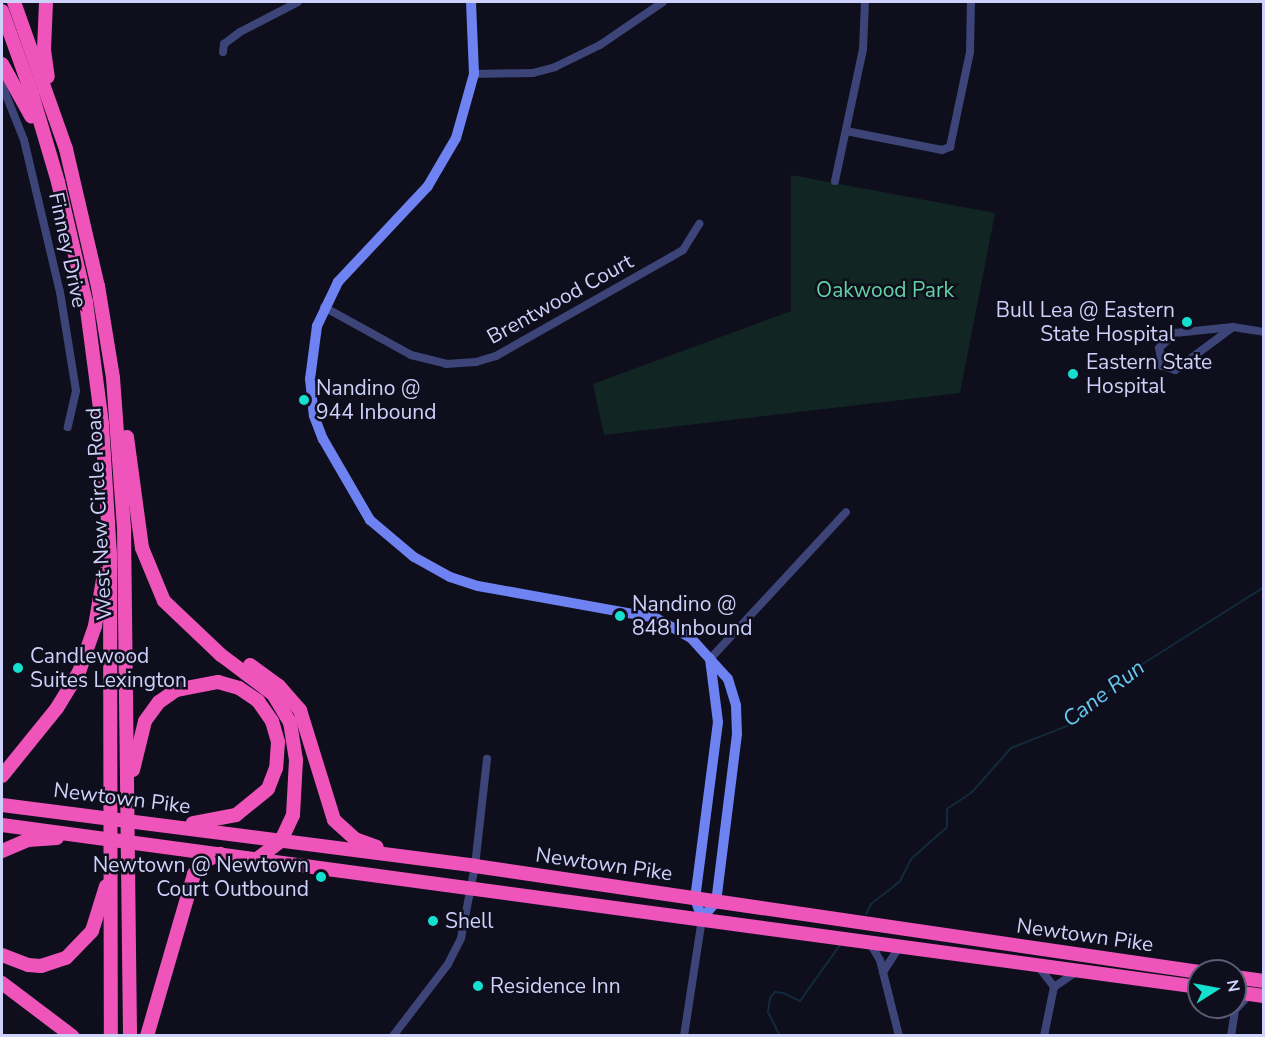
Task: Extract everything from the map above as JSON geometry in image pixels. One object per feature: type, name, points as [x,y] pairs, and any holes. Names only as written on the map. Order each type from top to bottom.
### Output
[{"type":"highway","points":[[14,2],[52,106]]},
{"type":"highway","points":[[46,2],[44,50],[52,106]]},
{"type":"highway","points":[[2,11],[58,182]]},
{"type":"highway","points":[[2,64],[27,106],[58,182]]},
{"type":"highway","name":"West New Circle Road","points":[[52,106],[84,220],[113,378],[124,528],[130,1035]]},
{"type":"highway","name":"West New Circle Road","points":[[58,182],[94,356],[110,521],[111,1035]]},
{"type":"highway","points":[[113,378],[122,399],[148,565],[164,601],[214,645],[268,677],[300,710],[330,813],[339,827],[366,844],[434,861]]},
{"type":"highway","points":[[2,776],[57,708],[79,672],[95,626],[110,521]]},
{"type":"highway","points":[[214,645],[221,655],[273,694],[290,722],[295,740],[295,798],[281,841],[256,860]]},
{"type":"highway","points":[[126,814],[136,745],[159,702],[186,685],[208,681],[229,684],[249,694],[266,710],[278,742],[276,768],[268,789],[236,815],[207,823],[164,825]]},
{"type":"highway","name":"Newtown Pike","points":[[2,805],[475,866],[1187,970]]},
{"type":"highway","name":"Newtown Pike","points":[[2,825],[863,939],[1187,985]]},
{"type":"highway","points":[[2,851],[28,840],[76,834]]},
{"type":"highway","points":[[2,955],[28,965],[41,966],[77,950],[98,919],[112,854]]},
{"type":"highway","points":[[147,1035],[194,874],[205,861],[220,854]]},
{"type":"highway","points":[[1092,972],[1112,967],[1131,969],[1139,964]]},
{"type":"highway","points":[[1247,979],[1263,981]]},
{"type":"highway","points":[[2,983],[72,1035]]},
{"type":"street","points":[[223,52],[224,44],[238,33],[298,2]]},
{"type":"street","points":[[471,2],[474,74],[464,120],[439,170],[416,200],[338,282],[324,307],[310,363],[314,416],[354,496],[384,534],[420,561],[478,586],[656,618],[691,638],[731,685],[737,717],[716,902],[702,918]]},
{"type":"street","points":[[474,74],[533,73],[555,67],[600,45],[663,2]]},
{"type":"street","points":[[835,181],[863,49],[865,2]]},
{"type":"street","points":[[846,131],[942,150],[950,147],[970,52],[971,2]]},
{"type":"street","name":"Finney Drive","points":[[2,85],[24,140],[60,292],[76,391],[68,427]]},
{"type":"street","name":"Brentwood Court","points":[[324,307],[411,355],[446,364],[476,362],[496,356],[662,263],[683,250],[699,224]]},
{"type":"street","points":[[1233,327],[1175,370],[1162,366],[1159,348],[1168,336],[1189,329],[1233,327],[1263,332]]},
{"type":"street","points":[[684,1035],[702,918],[695,899],[718,735],[710,659],[846,512]]},
{"type":"street","points":[[393,1035],[456,950],[472,888],[487,759]]},
{"type":"street","points":[[863,939],[873,945],[883,972],[898,1032]]},
{"type":"street","points":[[883,972],[902,945]]},
{"type":"street","points":[[1028,963],[1045,972],[1054,987]]},
{"type":"street","points":[[1044,1035],[1054,987],[1072,974],[1092,972]]},
{"type":"street","points":[[1232,1035],[1233,1019]]},
{"type":"green space","name":"Oakwood Park","points":[[791,175],[995,213],[960,393],[604,435],[593,384],[791,311]]},
{"type":"waterway","name":"Cane Run","points":[[866,914],[871,904],[900,881],[911,859],[947,827],[947,809],[972,792],[1011,748],[1072,724],[1130,672],[1264,587]]},
{"type":"waterway","name":"Cane Run","points":[[780,1036],[768,1012],[770,998],[775,992],[800,1001],[840,945]]},
{"type":"place","name":"Bull Lea @ Eastern State Hospital","points":[[1187,322]]},
{"type":"place","name":"Eastern State Hospital","points":[[1073,374]]},
{"type":"place","name":"Nandino @ 944 Inbound","points":[[304,400]]},
{"type":"place","name":"Nandino @ 848 Inbound","points":[[620,616]]},
{"type":"place","name":"Candlewood Suites Lexington","points":[[18,668]]},
{"type":"place","name":"Newtown @ Newtown Court Outbound","points":[[321,877]]},
{"type":"place","name":"Shell","points":[[433,921]]},
{"type":"place","name":"Residence Inn","points":[[478,986]]}]
